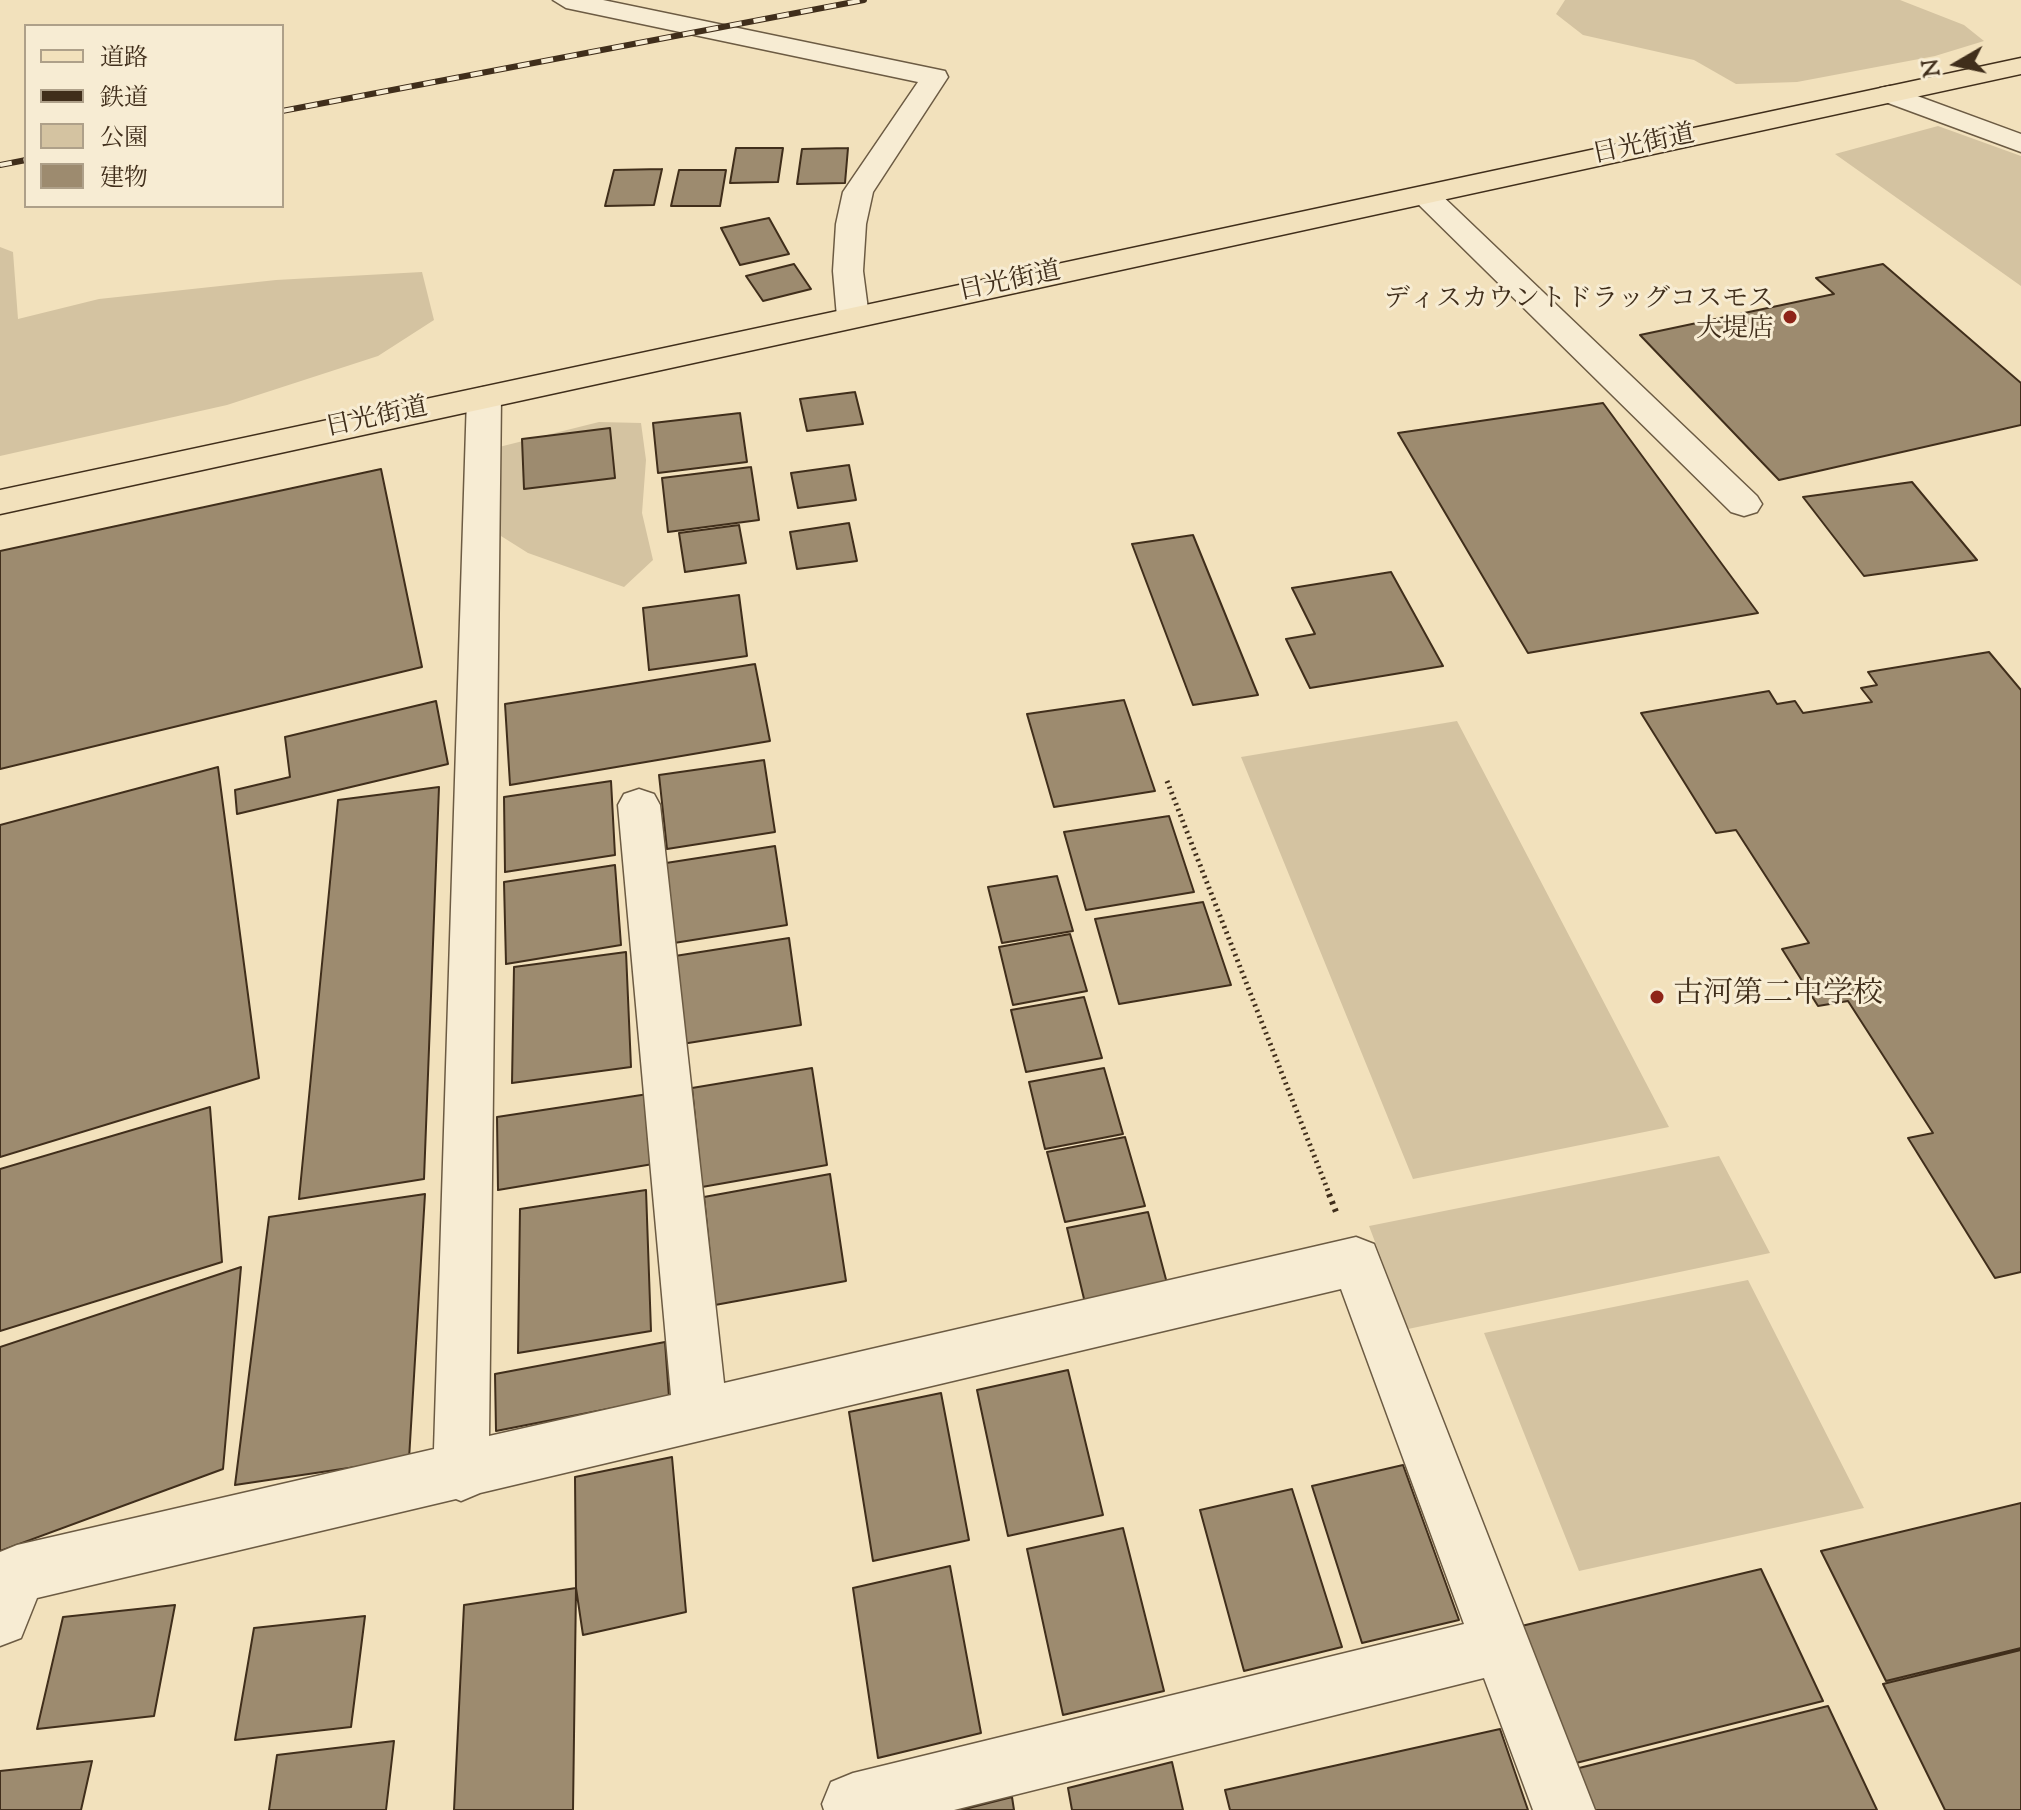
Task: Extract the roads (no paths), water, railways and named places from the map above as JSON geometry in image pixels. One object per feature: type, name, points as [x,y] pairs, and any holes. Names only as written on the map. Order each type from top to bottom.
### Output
[{"type":"main road","name":"日光街道","points":[[0,502],[2021,66]]},
{"type":"street","points":[[566,0],[935,77],[858,192],[848,271],[853,317]]},
{"type":"street","points":[[1890,94],[2021,144]]},
{"type":"street","points":[[1425,195],[1744,504]]},
{"type":"street","points":[[461,1473],[484,397]]},
{"type":"street","points":[[639,805],[700,1416]]},
{"type":"street","points":[[0,1617],[17,1574],[461,1473],[1356,1261],[1564,1810]]},
{"type":"street","points":[[853,1804],[1502,1644]]},
{"type":"railway","points":[[284,111],[864,0]]},
{"type":"railway","points":[[0,165],[24,160]]},
{"type":"place","name":"ディスカウントドラッグコスモス 大堤店","points":[[1790,317]]},
{"type":"place","name":"古河第二中学校","points":[[1657,997]]}]
